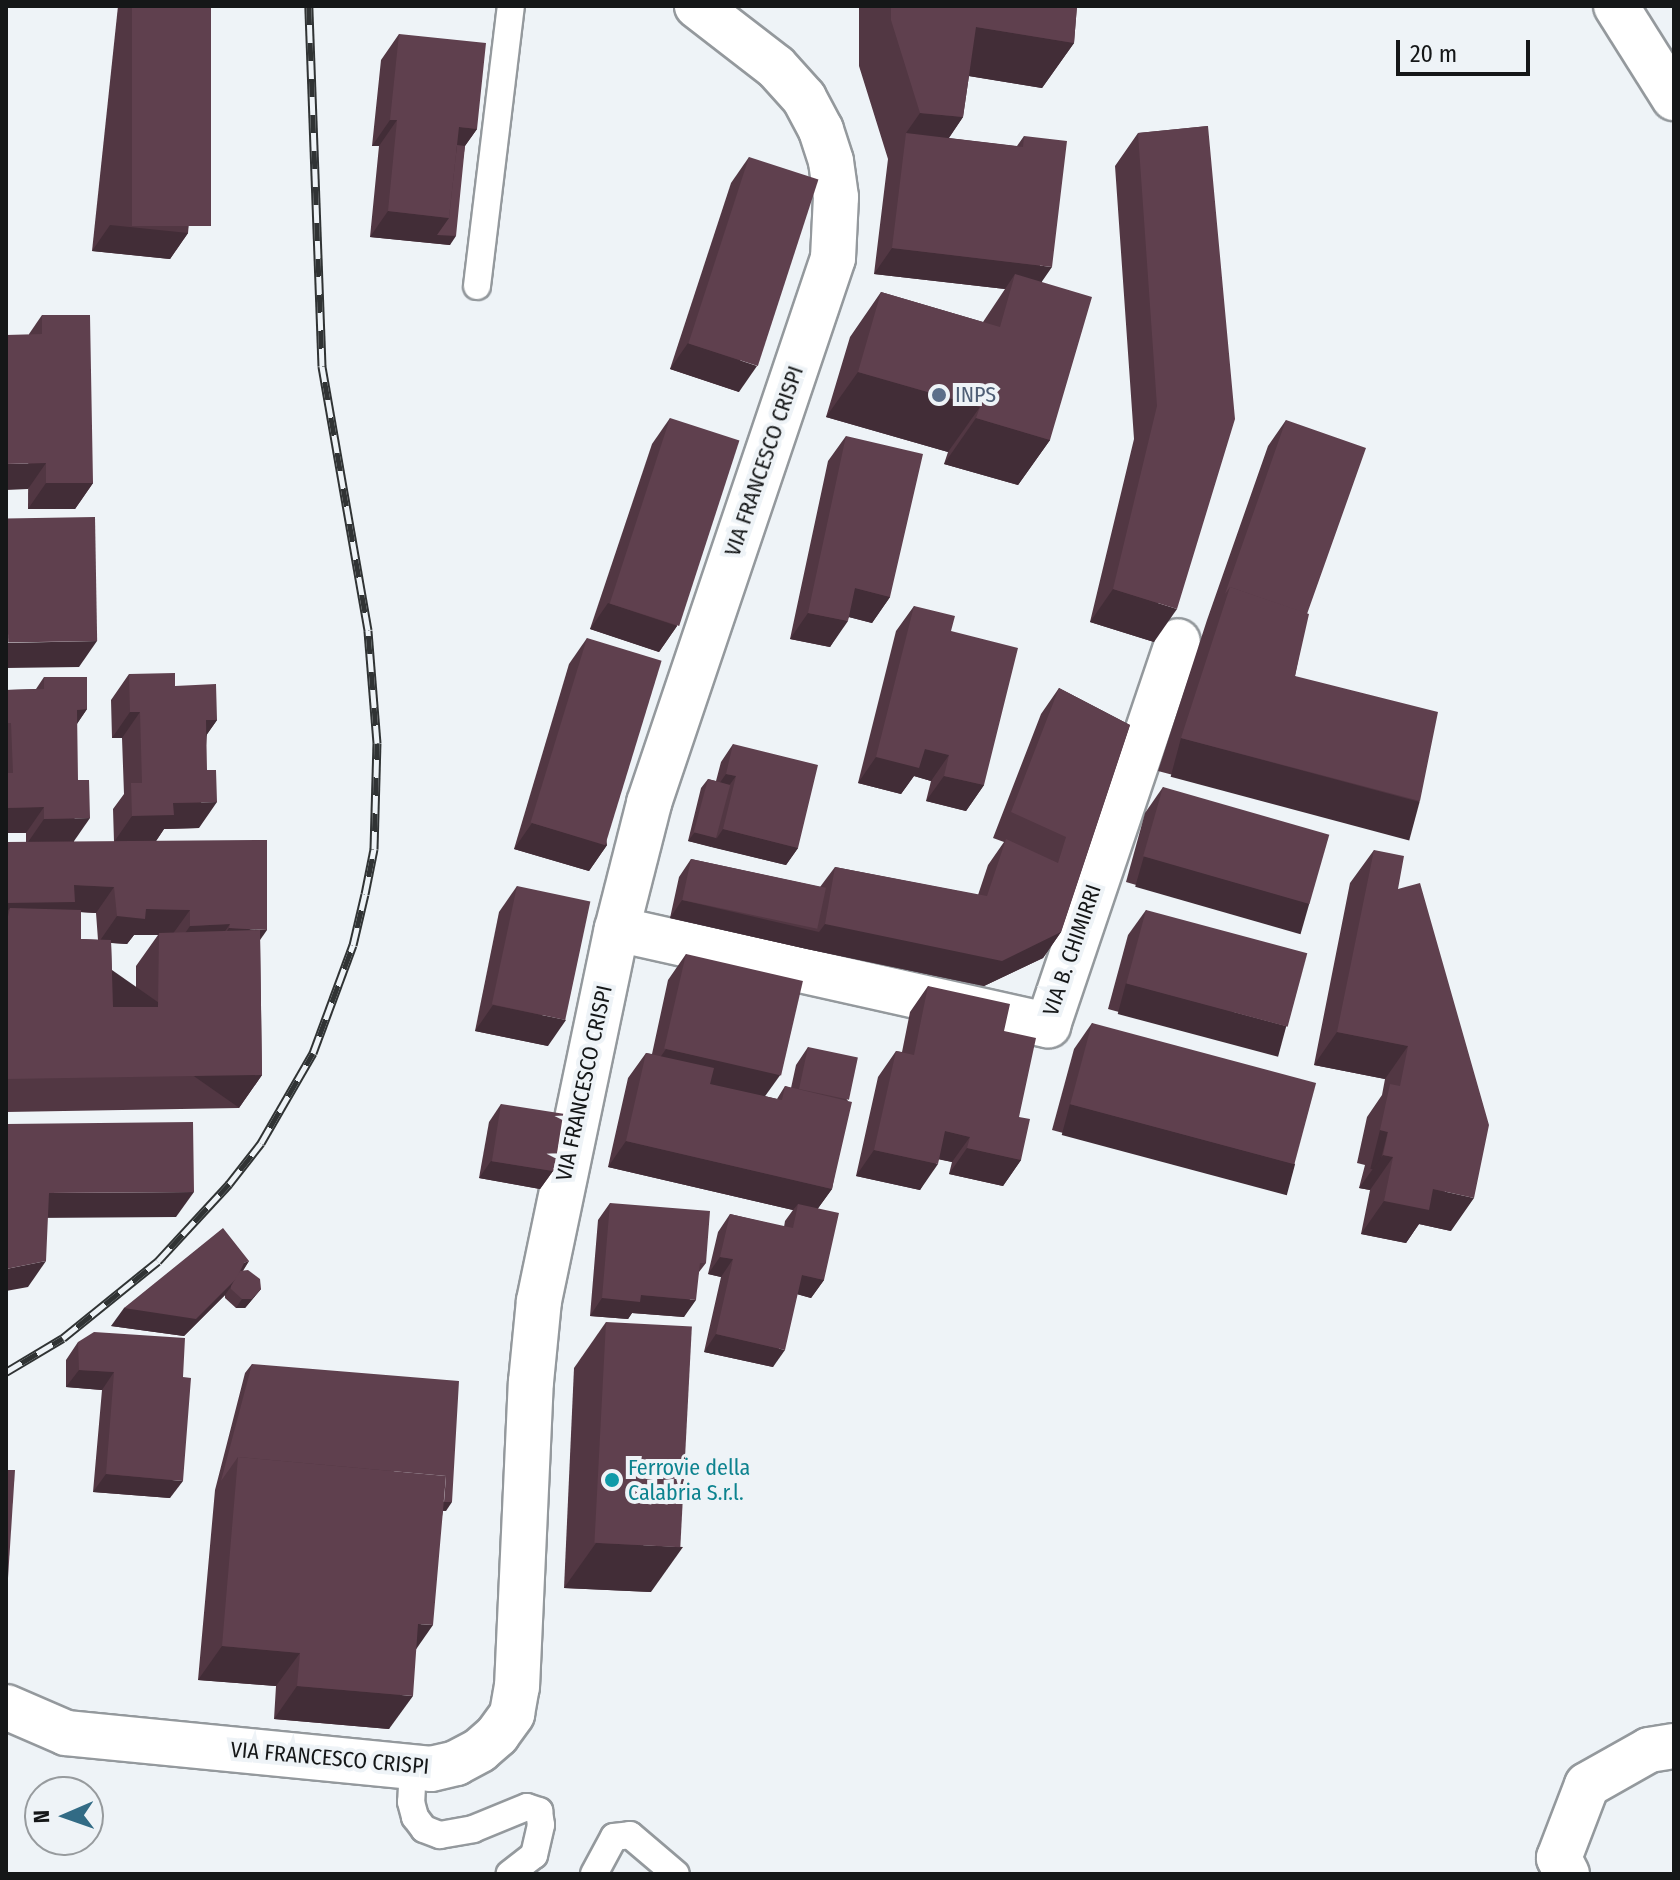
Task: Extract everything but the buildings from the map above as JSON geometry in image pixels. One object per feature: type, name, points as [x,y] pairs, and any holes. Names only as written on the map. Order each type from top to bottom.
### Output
[{"type":"street","name":"VIA FRANCESCO CRISPI","points":[[6,1707],[66,1733],[431,1769],[456,1763],[497,1735],[512,1714],[517,1687],[531,1382],[539,1301],[617,929],[649,803],[833,258],[836,228],[831,161],[821,130],[804,98],[776,67],[697,6]]},
{"type":"street","points":[[1616,6],[1674,98]]},
{"type":"street","name":"VIA B. CHIMIRRI","points":[[617,929],[1048,1025],[1178,641]]},
{"type":"street","points":[[1567,1874],[1559,1858],[1587,1785],[1649,1750],[1674,1746]]},
{"type":"lane","points":[[477,286],[511,6]]},
{"type":"lane","points":[[413,1767],[411,1802],[415,1817],[424,1829],[440,1835],[473,1829],[519,1809],[534,1807],[539,1811],[538,1847],[534,1855],[510,1874]]},
{"type":"lane","points":[[594,1874],[614,1837],[630,1835],[676,1874]]},
{"type":"railway","points":[[6,1372],[63,1338],[158,1261],[229,1184],[261,1143],[313,1053],[353,945],[365,894],[374,849],[377,743],[368,630],[322,366],[309,6]]},
{"type":"place","name":"INPS","points":[[939,395]]},
{"type":"place","name":"Ferrovie della Calabria S.r.l.","points":[[612,1480]]}]
